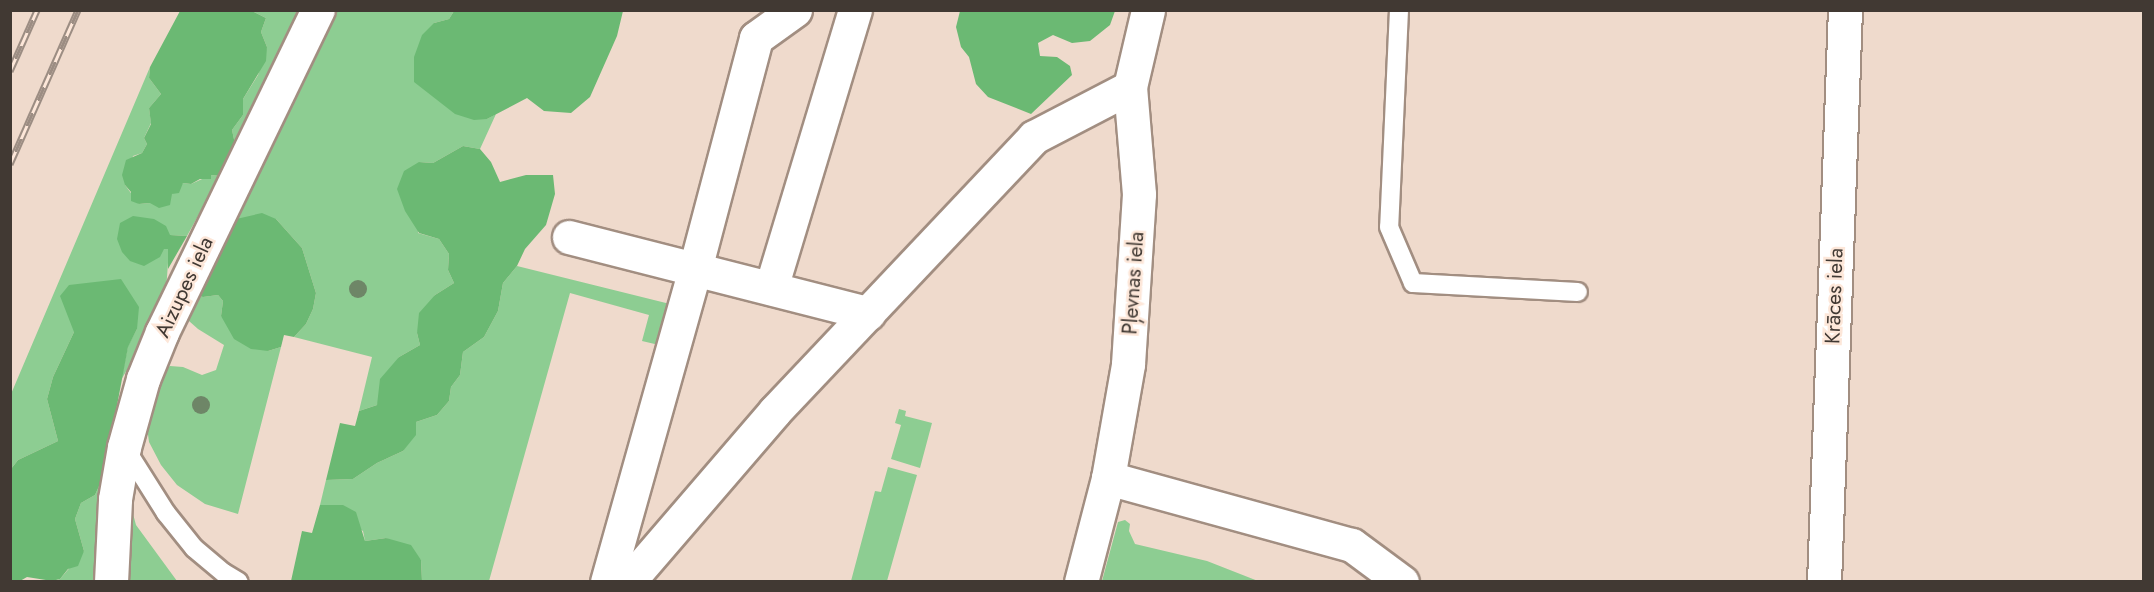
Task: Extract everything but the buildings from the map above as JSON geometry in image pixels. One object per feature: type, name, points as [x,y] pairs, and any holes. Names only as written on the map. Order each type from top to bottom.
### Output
[{"type":"street","name":"Aizupes iela","points":[[111,582],[115,499],[124,447],[143,379],[162,332],[318,10]]},
{"type":"street","points":[[607,582],[695,269],[756,38],[795,10]]},
{"type":"street","points":[[771,288],[855,10]]},
{"type":"street","name":"Pļevnas iela","points":[[1081,582],[1108,478],[1128,364],[1139,194],[1130,87],[1148,10]]},
{"type":"street","name":"Krāces iela","points":[[1824,582],[1845,10]]},
{"type":"street","points":[[628,582],[775,411],[1034,137],[1130,87]]},
{"type":"street","points":[[569,237],[868,313]]},
{"type":"street","points":[[1108,478],[1352,545],[1402,582]]},
{"type":"lane","points":[[1398,10],[1389,227],[1413,283],[1578,292]]},
{"type":"lane","points":[[124,447],[166,513],[194,548],[224,573],[239,582]]},
{"type":"green space","points":[[960,10],[1115,11],[1110,25],[1090,41],[1072,43],[1053,35],[1038,43],[1040,56],[1057,57],[1070,66],[1072,75],[1031,114],[988,97],[976,84],[969,57],[961,47],[956,27]]},
{"type":"green space","points":[[180,11],[252,11],[266,18],[261,32],[267,47],[266,61],[243,99],[243,115],[232,130],[235,144],[220,176],[211,175],[211,179],[200,179],[191,184],[183,183],[179,193],[172,194],[170,205],[159,208],[150,203],[139,204],[131,201],[131,192],[125,185],[122,175],[126,160],[142,153],[147,144],[144,138],[151,124],[149,108],[161,94],[149,78],[150,67]]},
{"type":"green space","points":[[252,11],[298,11],[235,144],[232,130],[243,115],[243,99],[258,75],[267,47],[261,32],[266,18]]},
{"type":"green space","points":[[330,11],[454,11],[449,19],[434,23],[487,119],[496,114],[480,149],[463,146],[433,163],[419,162],[418,233],[439,239],[449,254],[448,270],[454,283],[435,295],[417,333],[420,345],[399,357],[377,405],[359,411],[372,357],[294,337],[306,324],[313,309],[316,293],[302,248],[276,219],[232,220]]},
{"type":"green space","points":[[454,11],[623,11],[617,36],[590,97],[571,113],[544,111],[527,98],[487,119],[474,120],[455,114],[414,82],[414,57],[422,35],[434,23],[449,19]]},
{"type":"green space","points":[[150,67],[149,78],[161,94],[149,108],[151,123],[144,138],[147,144],[142,153],[133,156],[125,185],[139,204],[150,203],[172,194],[183,183],[191,184],[211,175],[220,176],[187,236],[170,235],[164,249],[169,249],[166,291],[144,341],[121,380],[128,346],[137,329],[74,332],[53,377],[47,399],[58,441],[18,460],[11,469],[11,394]]},
{"type":"green space","points":[[463,146],[480,149],[491,162],[500,182],[526,175],[553,175],[555,194],[546,225],[525,249],[517,266],[503,283],[498,311],[484,337],[463,352],[460,375],[451,387],[449,401],[437,415],[416,422],[416,435],[403,451],[377,463],[353,479],[326,480],[340,423],[355,426],[359,411],[377,405],[380,379],[399,357],[420,345],[417,333],[419,313],[435,295],[454,283],[448,270],[449,254],[439,239],[419,233],[405,211],[397,189],[404,171],[419,162],[433,163]]},
{"type":"green space","points":[[262,213],[276,219],[302,248],[316,293],[313,309],[306,324],[294,337],[284,335],[281,347],[268,351],[251,349],[234,339],[221,316],[223,301],[218,295],[203,297],[192,294],[232,220]]},
{"type":"green space","points":[[133,216],[154,219],[166,226],[170,235],[187,236],[168,269],[168,249],[164,249],[160,257],[144,266],[130,261],[122,252],[117,239],[120,223]]},
{"type":"green space","points":[[517,266],[670,304],[659,345],[642,341],[649,315],[570,293],[489,581],[422,581],[421,560],[386,538],[365,541],[363,531],[320,505],[326,480],[353,479],[377,463],[403,451],[416,422],[437,415],[449,401],[451,387],[460,375],[463,352],[484,337],[498,311],[503,283]]},
{"type":"green space","points":[[121,279],[139,307],[137,329],[128,347],[104,475],[95,495],[81,503],[75,519],[84,551],[78,566],[68,569],[60,579],[52,581],[27,577],[11,582],[11,469],[18,460],[58,441],[47,399],[53,377],[74,332],[60,296],[69,285]]},
{"type":"green space","points":[[192,294],[203,297],[218,295],[223,301],[221,316],[268,351],[281,347],[238,514],[205,504],[177,485],[161,465],[149,442],[145,412],[159,373],[170,366],[183,367],[202,375],[216,370],[224,345],[189,321],[187,309]]},
{"type":"green space","points":[[899,409],[906,411],[905,416],[932,423],[920,468],[891,459],[901,425],[895,423]]},
{"type":"green space","points":[[888,467],[917,475],[887,581],[851,581],[875,491],[881,492]]},
{"type":"green space","points":[[104,475],[100,581],[52,582],[60,579],[84,551],[75,519],[81,503],[95,495]]},
{"type":"green space","points":[[320,505],[343,505],[356,512],[365,541],[386,538],[411,545],[421,560],[422,581],[291,581],[302,531],[312,533]]},
{"type":"green space","points":[[132,510],[136,525],[177,581],[119,582],[128,511]]},
{"type":"green space","points":[[1125,520],[1130,524],[1129,531],[1135,544],[1207,561],[1258,581],[1102,581],[1118,522]]},
{"type":"railway","points":[[10,71],[37,10]]},
{"type":"railway","points":[[10,164],[78,10]]}]
